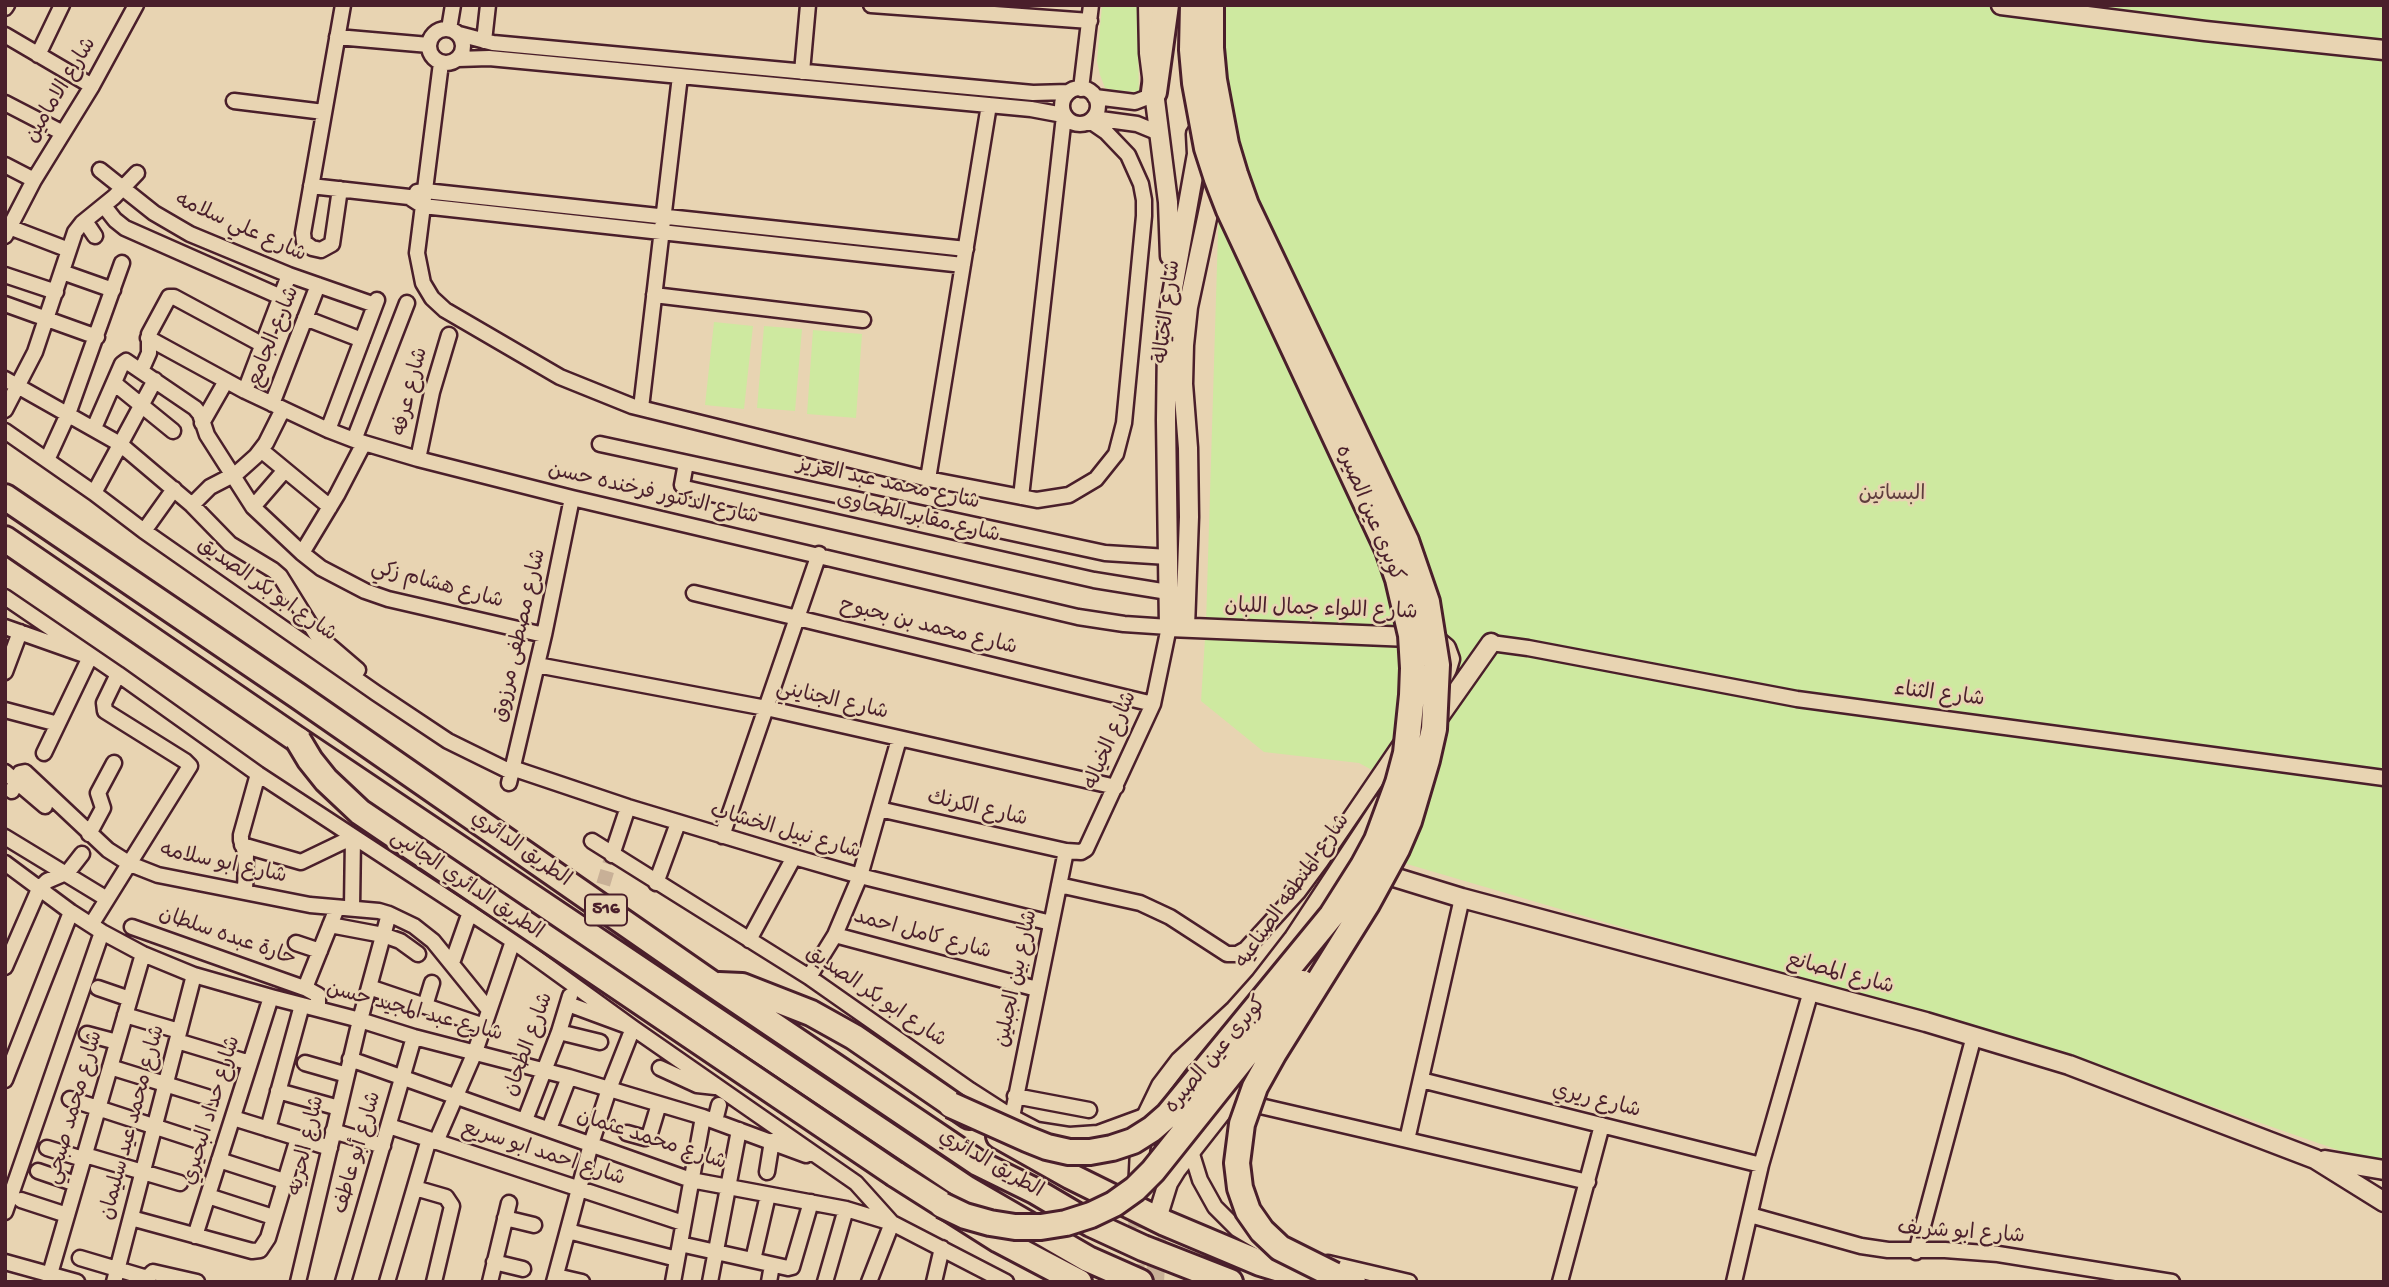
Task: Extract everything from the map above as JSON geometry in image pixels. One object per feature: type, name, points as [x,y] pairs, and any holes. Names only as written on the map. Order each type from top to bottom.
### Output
[{"type":"highway","name":"كوبرى عين الصيره","points":[[1208,5],[1214,80],[1223,133],[1235,174],[1246,205],[1406,541],[1424,592],[1437,665],[1434,729],[1409,821],[1367,905],[1255,1087],[1242,1124],[1237,1163],[1240,1188],[1248,1211],[1262,1231],[1280,1248],[1337,1279]]},
{"type":"highway","name":"كوبرى عين الصيره","points":[[951,1105],[1027,1139],[1069,1152],[1112,1148],[1152,1129],[1177,1105],[1332,915],[1377,840],[1395,793],[1406,753],[1413,667],[1411,635],[1398,579],[1388,550],[1229,210],[1207,148],[1192,50],[1172,6]]},
{"type":"highway","points":[[1154,92],[1172,6]]},
{"type":"highway","name":"الطريق الدائري","points":[[5,496],[714,985],[978,1163],[1035,1191],[1091,1224],[1143,1248],[1230,1282]]},
{"type":"highway","name":"الطريق الدائري","points":[[5,539],[298,740],[967,1189],[1088,1259],[1140,1282]]},
{"type":"highway","points":[[298,740],[326,780],[359,812],[942,1205],[999,1240],[1079,1282]]},
{"type":"highway","points":[[942,1205],[965,1216],[990,1223],[1041,1227],[1066,1223],[1114,1204],[1135,1189],[1153,1171],[1367,905]]},
{"type":"highway","points":[[714,985],[742,986],[811,1013],[854,1037],[951,1105],[1034,1156],[1165,1223],[1260,1263],[1337,1279]]},
{"type":"street","points":[[38,55],[62,5]]},
{"type":"street","name":"شارع الامامين","points":[[9,223],[92,86],[136,5]]},
{"type":"street","points":[[340,189],[332,244],[321,250],[307,246],[303,238],[343,5]]},
{"type":"street","points":[[453,5],[454,32]]},
{"type":"street","points":[[484,41],[488,5]]},
{"type":"street","points":[[791,86],[801,72],[808,5]]},
{"type":"street","points":[[871,5],[1090,21]]},
{"type":"street","points":[[1021,497],[1064,115],[1062,102],[1075,90],[1091,5]]},
{"type":"street","name":"شارع الخيالة","points":[[1177,627],[1189,485],[1183,384],[1188,307],[1215,184],[1217,157],[1205,38],[1208,5]]},
{"type":"street","points":[[2001,5],[2384,50]]},
{"type":"street","name":"شارع الخيالة","points":[[1172,6],[1187,39],[1197,154],[1170,305],[1165,380],[1168,592],[1177,627]]},
{"type":"street","points":[[1154,92],[1135,102],[1095,97],[1087,90],[1032,93],[801,72],[484,41],[454,32],[438,31],[433,34],[429,45],[433,58],[440,63],[450,64],[458,59],[489,58],[989,105],[1064,115],[1073,123],[1079,124],[1091,120],[1137,124],[1159,133]]},
{"type":"street","points":[[454,32],[462,38],[463,49],[458,59]]},
{"type":"street","points":[[5,35],[92,86]]},
{"type":"street","points":[[337,37],[429,45]]},
{"type":"street","points":[[440,63],[418,263],[423,283],[438,304],[560,377],[606,397],[641,408],[928,478],[1021,497],[1051,499],[1083,489],[1107,467],[1116,454],[1121,439],[1144,200],[1141,184],[1128,155],[1091,120]]},
{"type":"street","points":[[801,72],[808,88]]},
{"type":"street","points":[[641,408],[680,76]]},
{"type":"street","points":[[1154,92],[1170,221],[1170,305]]},
{"type":"street","points":[[1091,120],[1097,108],[1095,97]]},
{"type":"street","points":[[234,101],[324,112]]},
{"type":"street","points":[[5,103],[63,133]]},
{"type":"street","points":[[928,478],[989,105]]},
{"type":"street","points":[[5,165],[34,180]]},
{"type":"street","name":"شارع علي سلامه","points":[[100,170],[154,214],[190,233],[289,275],[376,303],[362,340]]},
{"type":"street","points":[[5,410],[12,382],[35,352],[75,232],[137,173]]},
{"type":"street","points":[[311,186],[662,232],[963,265]]},
{"type":"street","points":[[424,199],[664,217],[966,249]]},
{"type":"street","points":[[104,206],[121,225],[281,297]]},
{"type":"street","points":[[85,221],[95,236]]},
{"type":"street","points":[[9,223],[69,250]]},
{"type":"street","points":[[47,460],[68,414],[122,263]]},
{"type":"street","points":[[62,272],[113,289]]},
{"type":"street","points":[[5,275],[56,292]]},
{"type":"street","points":[[245,391],[289,275]]},
{"type":"street","name":"شارع الجامع","points":[[192,505],[211,487],[233,476],[261,450],[318,285]]},
{"type":"street","points":[[654,295],[863,320]]},
{"type":"street","points":[[141,371],[149,353],[148,338],[169,297],[174,297],[263,345]]},
{"type":"street","points":[[302,553],[330,507],[359,442],[407,303]]},
{"type":"street","points":[[5,304],[97,337]]},
{"type":"street","points":[[305,318],[362,340],[328,430]]},
{"type":"street","name":"شارع عرفه","points":[[418,459],[434,384],[449,335]]},
{"type":"street","name":"شارع الدكتور فرخنده حسن","points":[[148,338],[226,382],[328,430],[418,459],[1078,617],[1124,624],[1177,627]]},
{"type":"street","name":"شارع هشام زكي","points":[[114,383],[124,362],[195,408],[205,432],[253,507],[302,553],[343,580],[388,599],[544,635]]},
{"type":"street","points":[[94,493],[155,380]]},
{"type":"street","points":[[12,382],[120,444],[192,505],[230,544],[273,570],[280,576],[316,634],[363,675],[376,693]]},
{"type":"street","points":[[202,423],[226,382]]},
{"type":"street","points":[[93,428],[114,383],[173,431]]},
{"type":"street","name":"شارع ابو بكر الصديق","points":[[5,431],[376,693],[448,741],[511,774]]},
{"type":"street","name":"شارع محمد عبد العزيز","points":[[600,444],[1105,553],[1168,557]]},
{"type":"street","points":[[1167,451],[1178,457],[1188,448]]},
{"type":"street","points":[[261,450],[330,507]]},
{"type":"street","name":"شارع مقابر الطحاوى","points":[[686,463],[682,485],[685,488],[1094,580],[1168,592]]},
{"type":"street","points":[[253,507],[285,470]]},
{"type":"street","points":[[1167,486],[1175,481],[1189,485]]},
{"type":"street","points":[[144,531],[174,489]]},
{"type":"street","name":"شارع مصطفى مرزوق","points":[[511,774],[544,635],[572,498]]},
{"type":"street","points":[[722,836],[819,554]]},
{"type":"street","name":"شارع محمد بن بحبوح","points":[[694,593],[1153,704]]},
{"type":"street","name":"الطريق الدائري الجانبى","points":[[5,597],[258,774],[513,941],[633,1028],[832,1165],[856,1183],[892,1223]]},
{"type":"street","points":[[5,627],[90,657],[44,753]]},
{"type":"street","name":"شارع الخياله","points":[[1066,851],[1086,849],[1153,704],[1177,627]]},
{"type":"street","name":"شارع اللواء جمال اللبان","points":[[1177,627],[1434,638],[1446,648],[1449,664],[1435,708]]},
{"type":"street","points":[[5,672],[20,632]]},
{"type":"street","name":"شارع المنطقه الصناعيه","points":[[1138,1204],[1140,1150],[1147,1115],[1161,1086],[1170,1073],[1235,1010],[1294,938],[1345,862],[1435,708],[1491,643]]},
{"type":"street","name":"شارع الثناء","points":[[1491,643],[1797,699],[2384,778]]},
{"type":"street","name":"شارع الجنايني","points":[[537,665],[766,708],[1116,788]]},
{"type":"street","points":[[5,1212],[107,899],[190,766],[105,711],[104,703],[118,674]]},
{"type":"street","points":[[1059,886],[1140,903],[1170,917],[1227,954],[1237,954],[1246,949],[1273,921],[1435,708]]},
{"type":"street","points":[[5,710],[58,724]]},
{"type":"street","points":[[809,977],[835,935],[860,876],[899,739]]},
{"type":"street","points":[[89,834],[103,808],[98,793],[114,763]]},
{"type":"street","name":"شارع ابو سلامه","points":[[12,785],[20,773],[25,772],[49,803],[89,834],[130,863],[174,879],[310,905],[352,908],[389,915],[414,926],[433,941],[489,1010]]},
{"type":"street","points":[[245,892],[246,855],[241,835],[258,774]]},
{"type":"street","name":"شارع نبيل الخشاب","points":[[511,774],[794,858],[1051,923]]},
{"type":"street","points":[[12,785],[40,806],[49,803]]},
{"type":"street","points":[[612,855],[628,807]]},
{"type":"street","name":"شارع الكرنك","points":[[879,809],[1066,851]]},
{"type":"street","points":[[656,883],[678,823]]},
{"type":"street","points":[[5,837],[107,899]]},
{"type":"street","points":[[242,845],[301,862],[353,837],[352,908]]},
{"type":"street","name":"شارع ابو بكر الصديق","points":[[592,841],[809,977],[1012,1117],[1037,1130],[1069,1135],[1098,1133],[1147,1115]]},
{"type":"street","name":"شارع بين الجبلين","points":[[1012,1117],[1066,851]]},
{"type":"street","points":[[5,967],[39,889],[47,881],[66,874],[82,854]]},
{"type":"street","points":[[749,940],[794,858]]},
{"type":"street","name":"شارع المصانع","points":[[1345,862],[1462,898],[1975,1036],[2082,1069],[2315,1159],[2384,1202]]},
{"type":"street","name":"شارع عبد المجيد حسن","points":[[6,864],[97,928],[143,954],[194,975],[569,1077],[739,1129],[832,1165]]},
{"type":"street","points":[[1158,1212],[1168,1183],[1231,1100],[1390,875]]},
{"type":"street","points":[[1407,1140],[1462,898]]},
{"type":"street","points":[[318,1009],[318,995],[307,989],[307,983],[337,908]]},
{"type":"street","points":[[5,1080],[71,912]]},
{"type":"street","points":[[452,963],[470,912]]},
{"type":"street","points":[[360,1020],[389,915]]},
{"type":"street","points":[[330,925],[383,935],[400,941],[418,954]]},
{"type":"street","name":"حارة عبده سلطان","points":[[132,927],[307,989]]},
{"type":"street","name":"شارع كامل احمد","points":[[835,935],[1037,989]]},
{"type":"street","points":[[387,1282],[432,1140],[475,1052],[513,941]]},
{"type":"street","points":[[296,943],[320,951]]},
{"type":"street","name":"شارع محمد صبحي","points":[[50,1274],[143,954]]},
{"type":"street","name":"شارع محمد عيد سليمان","points":[[116,1275],[194,975]]},
{"type":"street","points":[[425,1006],[432,983]]},
{"type":"street","name":"شارع الطحان","points":[[525,1120],[559,1032],[573,985]]},
{"type":"street","points":[[369,987],[484,1026]]},
{"type":"street","points":[[98,988],[130,999]]},
{"type":"street","points":[[1734,1282],[1761,1165],[1811,991]]},
{"type":"street","name":"شارع حداد البحيري","points":[[195,1236],[271,997]]},
{"type":"street","points":[[568,1004],[633,1028],[591,1144],[555,1279],[582,1282]]},
{"type":"street","points":[[268,1129],[302,1005]]},
{"type":"street","points":[[125,1015],[250,1063]]},
{"type":"street","name":"شارع الحريه","points":[[298,1282],[360,1020]]},
{"type":"street","points":[[559,1032],[600,1042]]},
{"type":"street","points":[[88,1034],[117,1042]]},
{"type":"street","points":[[1916,1252],[1975,1036]]},
{"type":"street","name":"شارع أبو عاطف","points":[[343,1282],[414,1037]]},
{"type":"street","name":"شارع محمد عثمان","points":[[350,1059],[691,1180],[846,1209],[892,1223],[942,1248]]},
{"type":"street","points":[[305,1063],[346,1075]]},
{"type":"street","points":[[110,1067],[207,1097]]},
{"type":"street","points":[[660,1068],[697,1085],[717,1086]]},
{"type":"street","points":[[549,1129],[569,1077]]},
{"type":"street","name":"شارع ريري","points":[[1421,1080],[1761,1165]]},
{"type":"street","points":[[278,1091],[339,1108]]},
{"type":"street","points":[[1015,1096],[1089,1110]]},
{"type":"street","points":[[70,1100],[199,1141]]},
{"type":"street","points":[[1231,1100],[1588,1182]]},
{"type":"street","points":[[626,1133],[649,1137],[659,1104]]},
{"type":"street","points":[[673,1282],[691,1180],[709,1119],[719,1105]]},
{"type":"street","points":[[233,1118],[330,1148]]},
{"type":"street","points":[[1560,1282],[1602,1125]]},
{"type":"street","name":"شارع احمد ابو سريع","points":[[389,1126],[683,1223]]},
{"type":"street","points":[[710,1282],[739,1129]]},
{"type":"street","points":[[334,1131],[383,1146]]},
{"type":"street","points":[[131,1218],[252,1251],[260,1250],[265,1244],[298,1138]]},
{"type":"street","points":[[767,1172],[772,1141]]},
{"type":"street","points":[[47,1148],[180,1183]]},
{"type":"street","points":[[1191,1151],[1200,1180],[1215,1207],[1237,1229],[1263,1246],[1292,1256],[1347,1266],[1409,1282]]},
{"type":"street","name":"شارع المصانع","points":[[2315,1159],[2384,1170]]},
{"type":"street","points":[[219,1160],[284,1181]]},
{"type":"street","points":[[38,1171],[76,1184]]},
{"type":"street","points":[[415,1188],[446,1197],[453,1206],[434,1282]]},
{"type":"street","points":[[753,1260],[768,1195]]},
{"type":"street","points":[[208,1196],[273,1217]]},
{"type":"street","points":[[21,1200],[67,1215]]},
{"type":"street","points":[[680,1244],[788,1268],[794,1263],[811,1202]]},
{"type":"street","points":[[490,1282],[509,1203]]},
{"type":"street","points":[[825,1282],[846,1209]]},
{"type":"street","name":"شارع ابو شريف","points":[[1750,1214],[1861,1246],[1916,1252],[1945,1250],[1998,1254],[2172,1282]]},
{"type":"street","points":[[505,1218],[534,1225]]},
{"type":"street","points":[[869,1282],[892,1223]]},
{"type":"street","points":[[568,1231],[677,1259]]},
{"type":"street","points":[[934,1282],[942,1248],[1006,1282]]},
{"type":"street","points":[[80,1258],[116,1275],[144,1277],[153,1272],[197,1282]]},
{"type":"street","points":[[5,1262],[77,1282]]},
{"type":"street","points":[[494,1262],[523,1269]]},
{"type":"street","points":[[769,1282],[772,1265]]},
{"type":"street","points":[[975,1282],[979,1266]]},
{"type":"green space","points":[[1102,5],[1137,5],[1139,92],[1105,88],[1097,61]]},
{"type":"green space","name":"البساتين","points":[[1225,5],[2384,5],[2384,1166],[2114,1072],[1373,854],[1411,791],[1359,763],[1264,752],[1201,701],[1206,623]]},
{"type":"green space","points":[[714,322],[753,326],[744,409],[705,405]]},
{"type":"green space","points":[[764,326],[802,329],[795,411],[757,408]]},
{"type":"green space","points":[[813,330],[862,334],[856,418],[807,414]]},
{"type":"tunnel","points":[[573,985],[612,855]]},
{"type":"tunnel","points":[[1135,1282],[1138,1204]]},
{"type":"tunnel","points":[[1155,1282],[1159,1212]]}]
